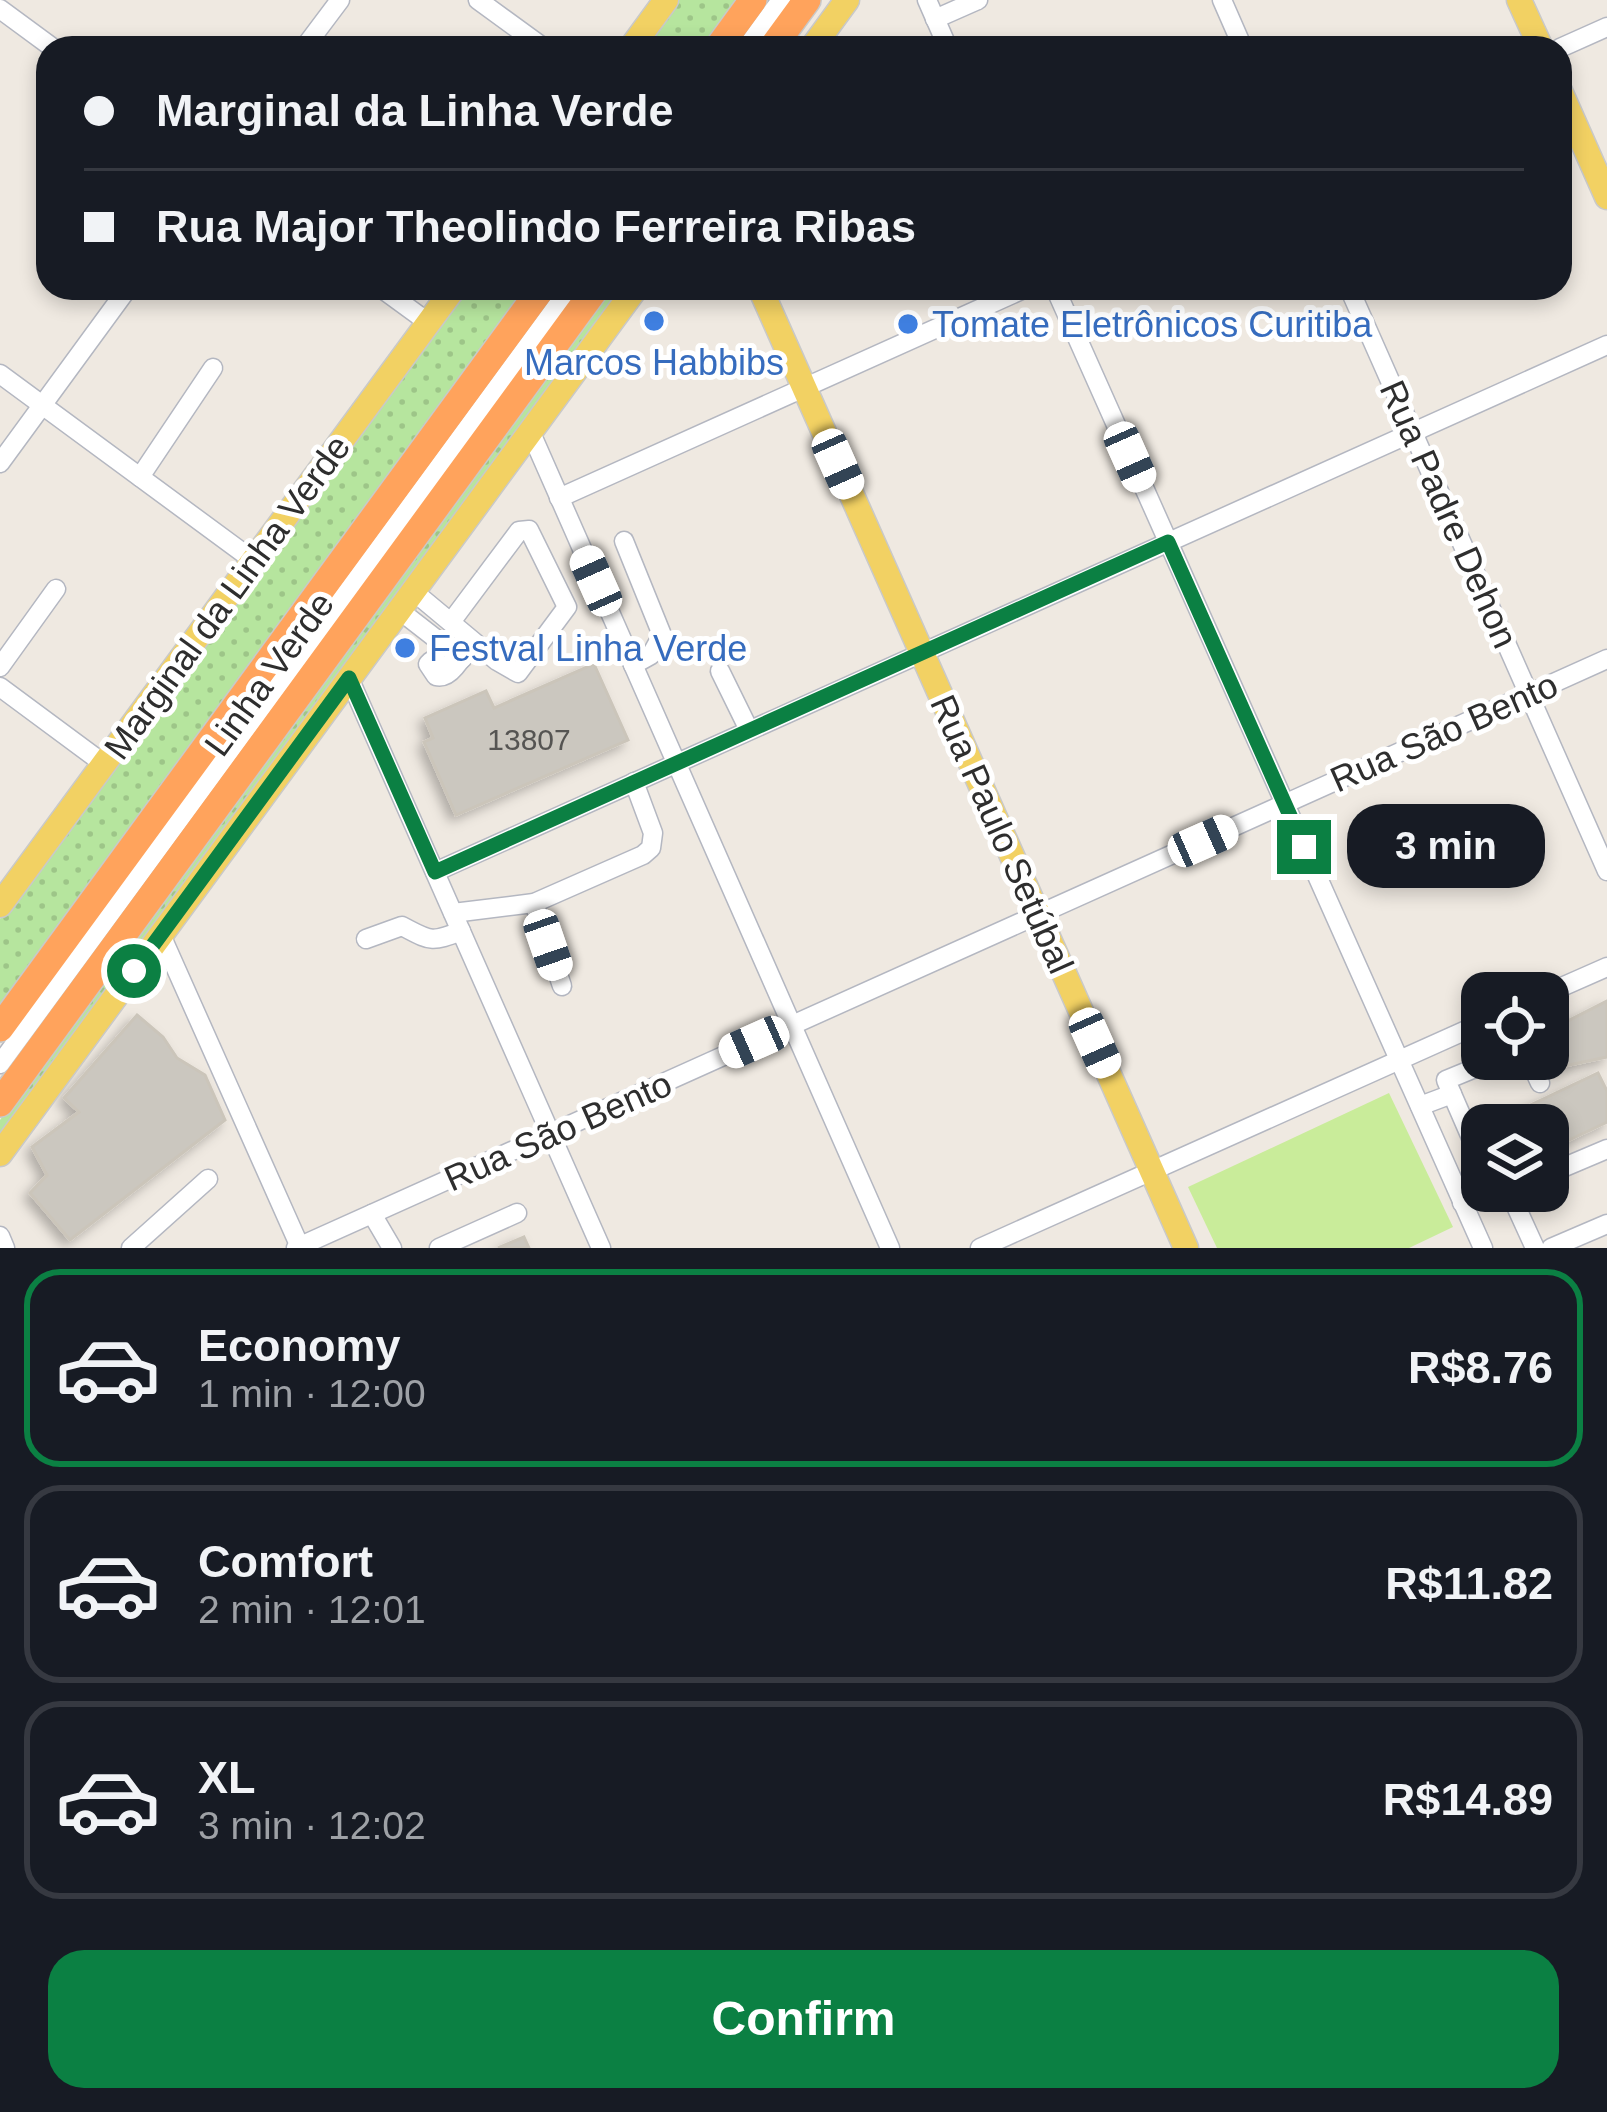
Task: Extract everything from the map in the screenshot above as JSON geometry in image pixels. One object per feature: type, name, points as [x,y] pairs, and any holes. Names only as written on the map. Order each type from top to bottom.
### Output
[{"type":"highway","points":[[727,36],[753,0]]},
{"type":"highway","points":[[781,36],[807,0]]},
{"type":"highway","name":"Linha Verde","points":[[0,1028],[533,300]]},
{"type":"highway","name":"Linha Verde","points":[[0,1102],[587,300]]},
{"type":"main road","points":[[640,36],[666,0]]},
{"type":"main road","points":[[821,36],[847,0]]},
{"type":"main road","points":[[1520,0],[1536,36]]},
{"type":"main road","points":[[1572,119],[1607,197]]},
{"type":"main road","name":"Marginal da Linha Verde","points":[[0,905],[445,300]]},
{"type":"main road","points":[[0,1154],[627,300]]},
{"type":"main road","name":"Rua Paulo Setúbal","points":[[765,300],[1186,1248]]},
{"type":"street","points":[[313,36],[340,0]]},
{"type":"street","points":[[478,0],[528,36]]},
{"type":"street","points":[[755,36],[781,0]]},
{"type":"street","points":[[926,0],[942,36]]},
{"type":"street","points":[[935,20],[978,0]]},
{"type":"street","points":[[1222,0],[1238,36]]},
{"type":"street","points":[[0,9],[37,36]]},
{"type":"street","points":[[1572,43],[1607,27]]},
{"type":"street","points":[[0,463],[119,300]]},
{"type":"street","points":[[398,300],[429,322]]},
{"type":"street","points":[[0,1064],[560,300]]},
{"type":"street","points":[[560,498],[999,300]]},
{"type":"street","points":[[1060,300],[1461,1201]]},
{"type":"street","name":"Rua Padre Dehon","points":[[1354,300],[1607,871]]},
{"type":"street","points":[[435,872],[1607,345]]},
{"type":"street","points":[[140,477],[214,368]]},
{"type":"street","points":[[0,374],[254,561]]},
{"type":"street","points":[[531,433],[890,1248]]},
{"type":"street","points":[[406,600],[451,622],[514,673],[522,670],[567,607],[529,530],[518,531],[451,622]]},
{"type":"street","points":[[624,541],[662,635],[651,655],[633,665]]},
{"type":"street","points":[[0,668],[56,589]]},
{"type":"street","points":[[406,600],[457,664],[475,643]]},
{"type":"street","name":"Rua São Bento","points":[[298,1247],[1607,659]]},
{"type":"street","points":[[720,670],[749,730]]},
{"type":"street","points":[[349,678],[601,1248]]},
{"type":"street","points":[[0,687],[104,764]]},
{"type":"street","points":[[366,939],[402,926],[426,940],[457,922],[534,903],[643,855],[651,848],[653,833],[634,782]]},
{"type":"street","points":[[534,903],[562,986]]},
{"type":"street","points":[[161,934],[298,1247]]},
{"type":"street","points":[[1569,984],[1607,967]]},
{"type":"street","points":[[980,1248],[1461,1032]]},
{"type":"street","points":[[1461,1074],[1446,1080],[1461,1115]]},
{"type":"street","points":[[1420,1106],[1452,1094]]},
{"type":"street","points":[[1569,1165],[1607,1149]]},
{"type":"street","points":[[141,1245],[208,1179]]},
{"type":"street","points":[[1466,1212],[1483,1248]]},
{"type":"street","points":[[1519,1212],[1535,1248]]},
{"type":"street","points":[[439,1248],[517,1213]]},
{"type":"street","points":[[371,1214],[392,1248]]},
{"type":"street","points":[[1551,1248],[1607,1224]]},
{"type":"street","points":[[0,1236],[5,1248]]},
{"type":"green space","points":[[670,0],[740,0],[714,36],[644,36]]},
{"type":"green space","points":[[451,300],[521,300],[0,1008],[0,919]]},
{"type":"green space","points":[[601,300],[618,300],[0,1142],[0,1120]]},
{"type":"green space","points":[[1389,1093],[1453,1227],[1409,1248],[1217,1248],[1188,1187]]},
{"type":"building","points":[[594,664],[628,740],[456,815],[424,742],[433,738],[425,718],[486,691],[494,708]]},
{"type":"building","points":[[1607,1001],[1607,1057],[1569,1065],[1569,1020]]},
{"type":"building","points":[[137,1015],[163,1037],[177,1058],[205,1075],[225,1120],[70,1240],[30,1193],[47,1175],[32,1147],[79,1112],[64,1098]]},
{"type":"building","points":[[1598,1073],[1607,1091],[1607,1122],[1569,1140],[1569,1104],[1533,1104]]},
{"type":"building","points":[[524,1237],[529,1248],[498,1248]]},
{"type":"place","name":"Marcos Habbibs","points":[[654,321]]},
{"type":"place","name":"Tomate Eletrônicos Curitiba","points":[[908,324]]},
{"type":"place","name":"Festval Linha Verde","points":[[405,648]]},
{"type":"route","points":[[134,971],[349,678],[435,872],[1168,542],[1304,847]]}]
